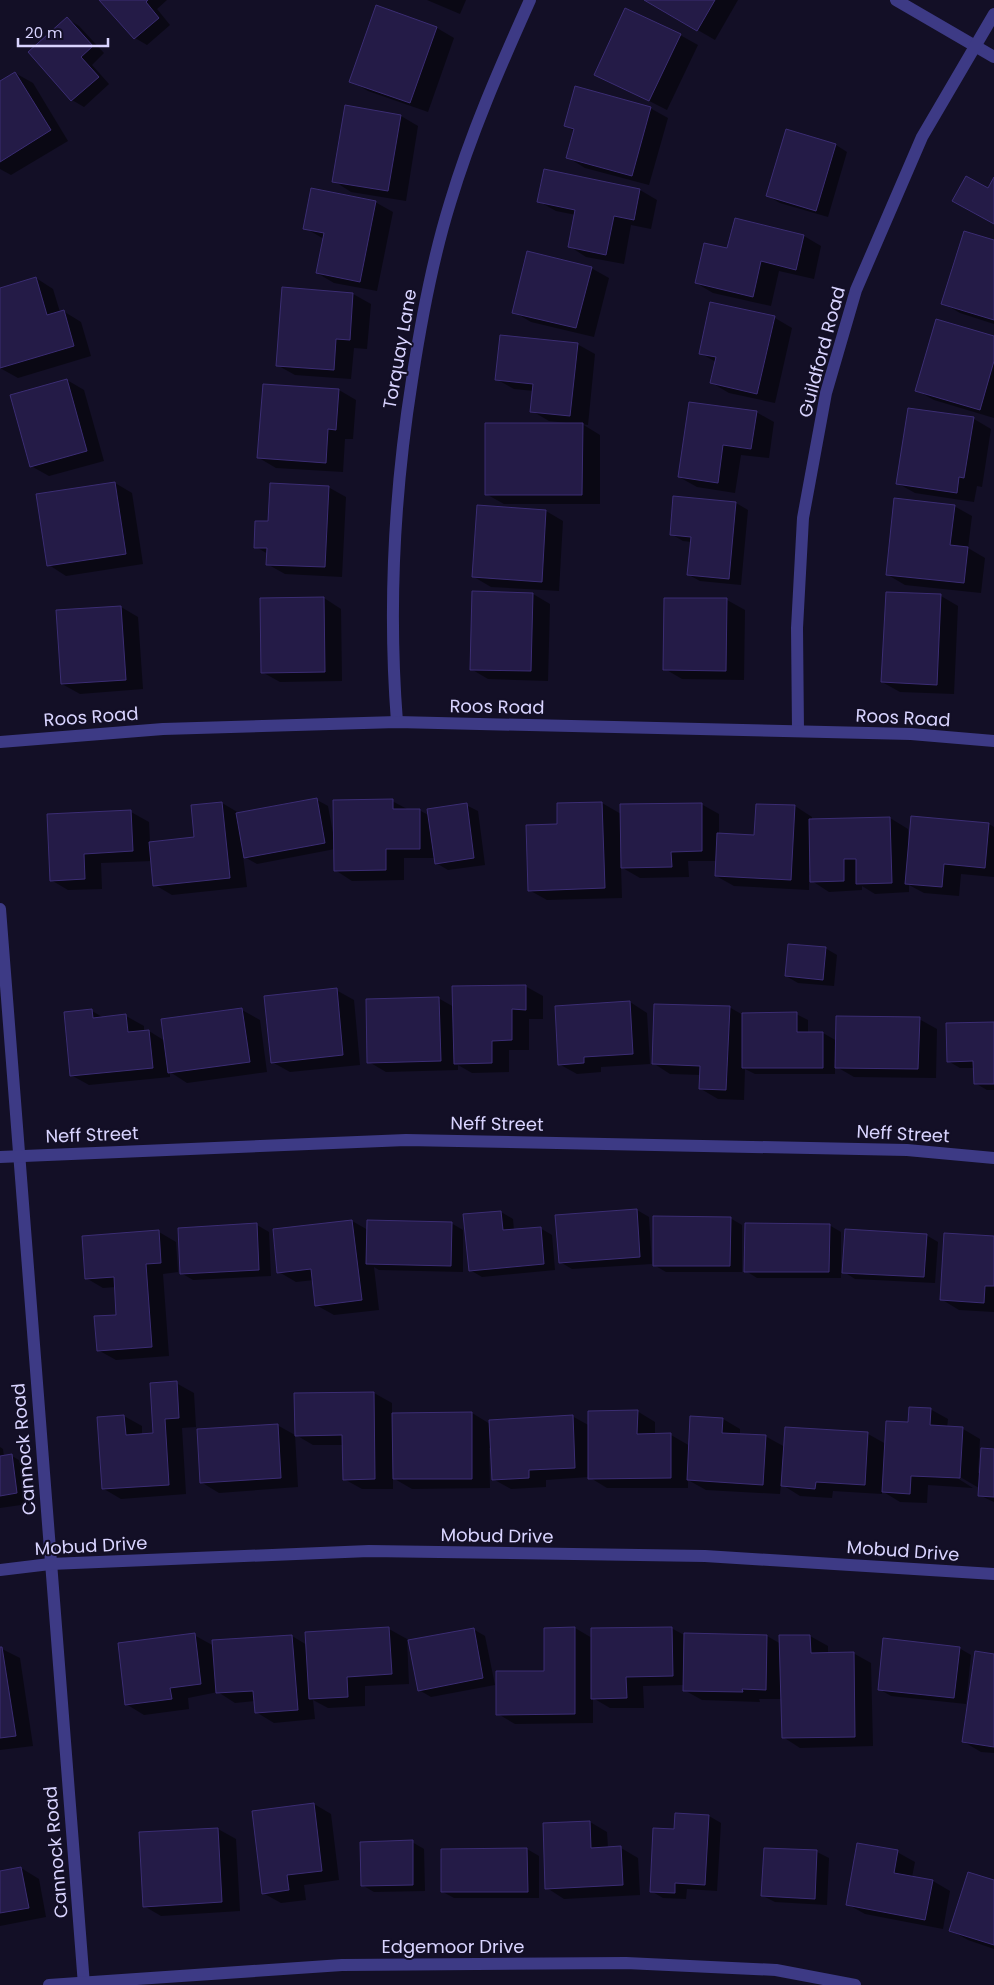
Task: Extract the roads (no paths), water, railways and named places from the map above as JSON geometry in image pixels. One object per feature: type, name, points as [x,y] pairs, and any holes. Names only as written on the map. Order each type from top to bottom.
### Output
[{"type":"street","name":"Torquay Lane","points":[[397,722],[392,654],[395,532],[400,455],[422,311],[449,204],[486,98],[530,0]]},
{"type":"street","points":[[896,0],[994,57]]},
{"type":"street","name":"Guildford Road","points":[[798,731],[797,628],[803,518],[826,393],[856,290],[922,136],[994,14]]},
{"type":"street","name":"Roos Road","points":[[0,742],[164,729],[397,722],[911,734],[994,741]]},
{"type":"street","name":"Cannock Road","points":[[0,909],[84,1983]]},
{"type":"street","name":"Neff Street","points":[[0,1157],[406,1140],[907,1150],[994,1158]]},
{"type":"street","name":"Mobud Drive","points":[[0,1570],[50,1564],[369,1551],[705,1556],[994,1574]]},
{"type":"street","name":"Edgemoor Drive","points":[[49,1985],[342,1965],[626,1963],[776,1970],[855,1985]]}]
